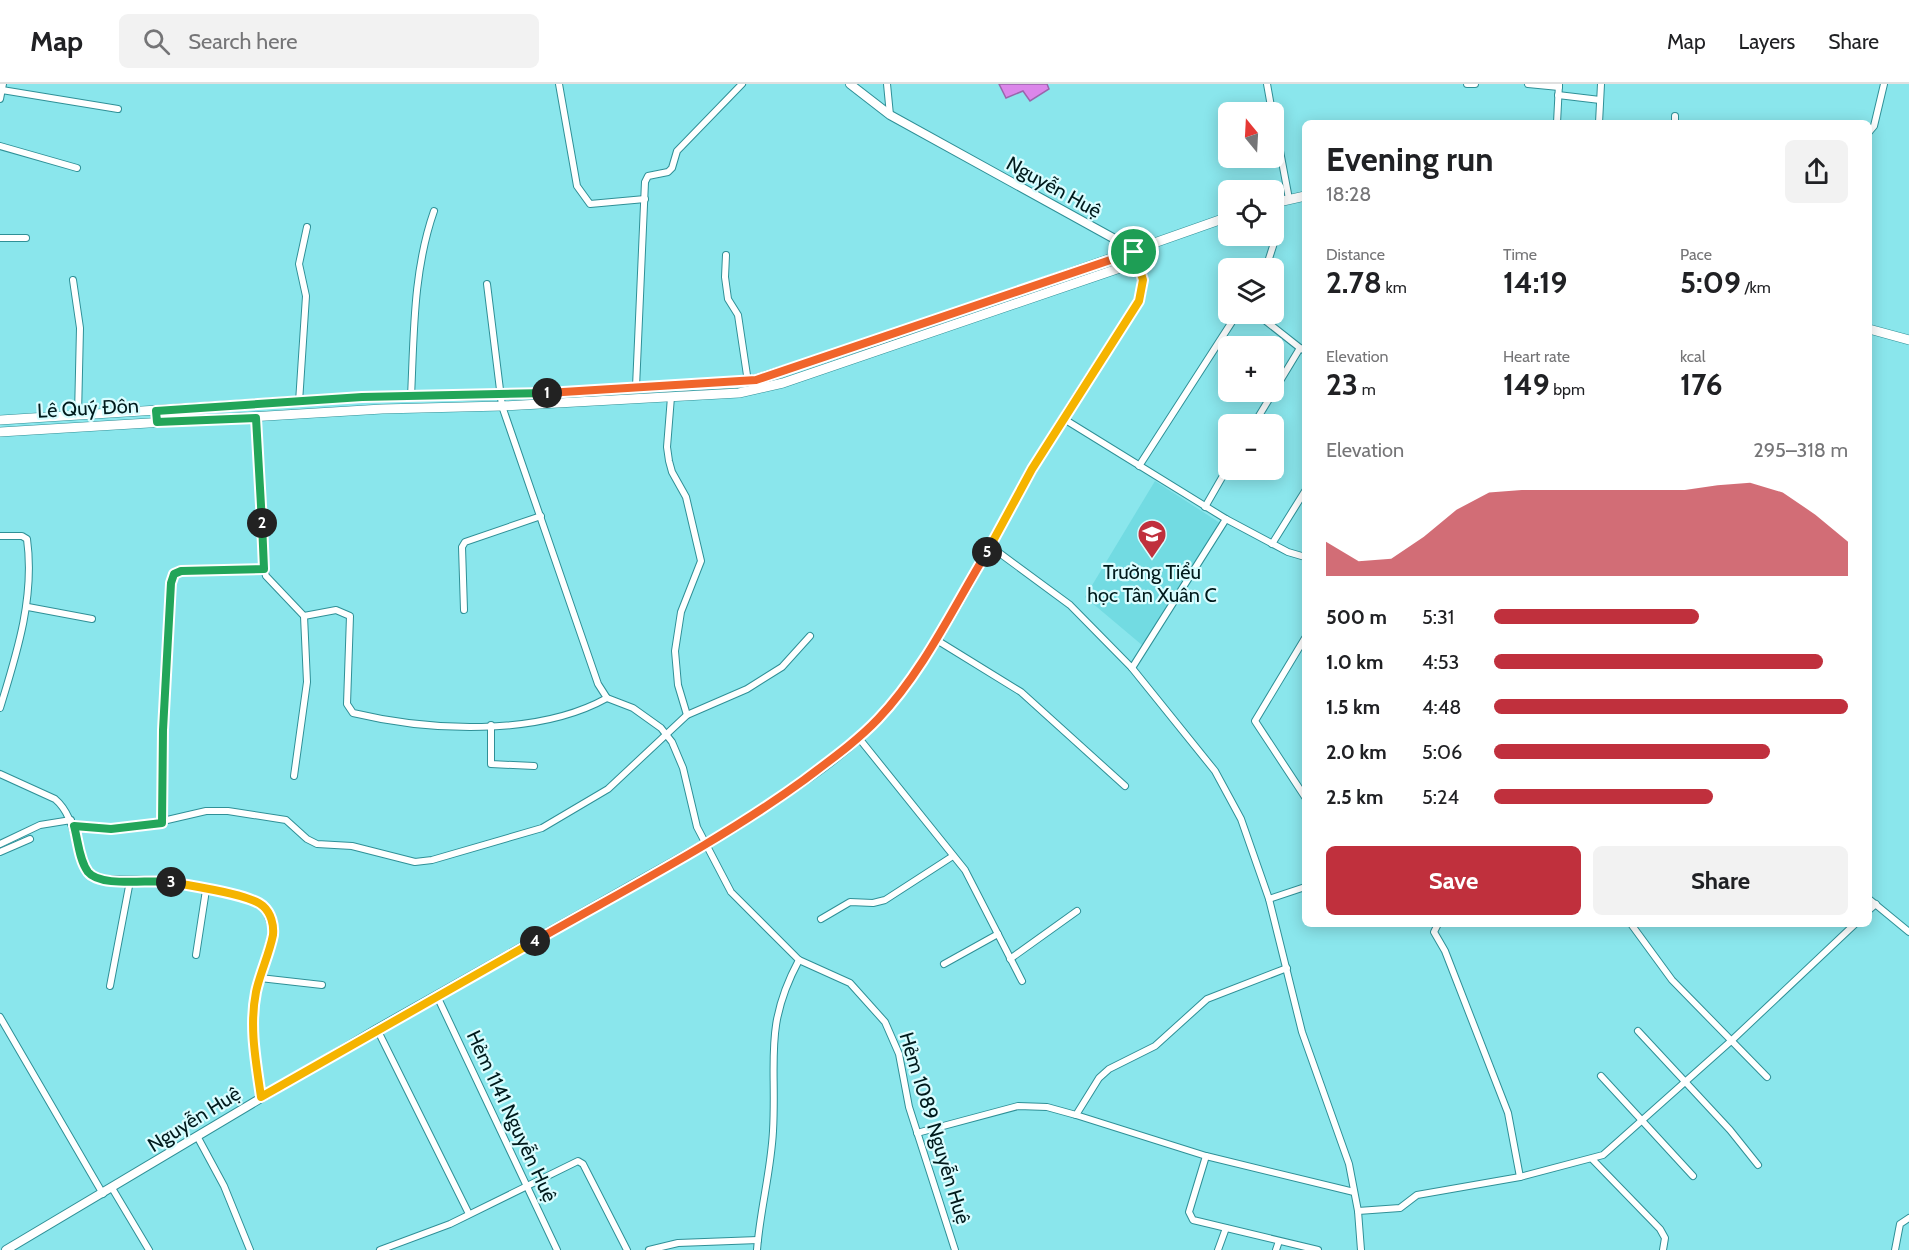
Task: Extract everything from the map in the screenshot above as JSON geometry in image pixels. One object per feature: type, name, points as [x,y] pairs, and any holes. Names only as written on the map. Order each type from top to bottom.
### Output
[{"type":"main road","points":[[1284,200],[1302,197]]},
{"type":"main road","name":"Lê Quý Đôn","points":[[0,432],[382,409],[502,406],[671,397],[739,393],[763,389],[879,350],[1136,256],[1156,242],[1218,220]]},
{"type":"main road","name":"Lê Quý Đôn","points":[[0,420],[298,402],[502,395],[748,382],[1136,256]]},
{"type":"main road","points":[[1872,330],[1909,340]]},
{"type":"main road","points":[[876,341],[879,350]]},
{"type":"main road","points":[[156,411],[157,422]]},
{"type":"street","points":[[559,84],[580,193],[590,204],[645,199]]},
{"type":"street","points":[[636,387],[645,182],[648,177],[668,172],[672,168],[677,152],[741,84]]},
{"type":"street","name":"Nguyễn Huệ","points":[[6,1250],[377,1029],[705,845],[778,798],[858,737],[895,698],[935,639],[1064,419],[1139,301],[1143,287],[1136,256],[890,115],[850,84]]},
{"type":"street","points":[[887,84],[890,115]]},
{"type":"street","points":[[1267,84],[1270,102]]},
{"type":"street","points":[[1467,84],[1475,84]]},
{"type":"street","points":[[1528,84],[1559,86],[1557,120]]},
{"type":"street","points":[[1599,120],[1601,84]]},
{"type":"street","points":[[1872,128],[1884,84]]},
{"type":"street","points":[[1,93],[118,109]]},
{"type":"street","points":[[1558,95],[1600,100]]},
{"type":"street","points":[[0,146],[77,168]]},
{"type":"street","points":[[1283,168],[1289,199]]},
{"type":"street","points":[[411,397],[415,301],[423,242],[434,211]]},
{"type":"street","points":[[298,402],[306,296],[299,264],[307,226]]},
{"type":"street","points":[[0,238],[26,238]]},
{"type":"street","points":[[726,255],[724,277],[728,299],[738,315],[748,382]]},
{"type":"street","points":[[73,280],[80,328],[78,415]]},
{"type":"street","points":[[487,284],[502,406],[541,516],[584,651],[607,698],[633,708],[665,733]]},
{"type":"street","points":[[1138,466],[1231,324]]},
{"type":"street","points":[[1270,324],[1302,349]]},
{"type":"street","points":[[1261,414],[1302,352]]},
{"type":"street","points":[[671,397],[667,447],[669,461],[672,472],[686,496],[701,561],[681,612],[675,651],[678,685],[687,715]]},
{"type":"street","points":[[256,418],[264,569],[266,576],[304,616],[307,682],[294,776]]},
{"type":"street","points":[[1064,419],[1205,507],[1272,544],[1302,556]]},
{"type":"street","points":[[1205,507],[1221,480]]},
{"type":"street","points":[[1272,544],[1302,496]]},
{"type":"street","points":[[464,610],[462,547],[465,542],[541,516]]},
{"type":"street","points":[[1132,668],[1226,519]]},
{"type":"street","points":[[0,536],[22,536],[27,539],[28,607],[17,654],[0,708]]},
{"type":"street","points":[[990,546],[1070,606],[1109,641],[1215,771],[1229,794],[1241,819],[1269,899],[1302,1032],[1340,1134],[1358,1211],[1361,1250]]},
{"type":"street","points":[[162,823],[163,730],[171,583],[174,574],[181,571],[264,569]]},
{"type":"street","points":[[28,607],[92,619]]},
{"type":"street","points":[[304,616],[340,610],[350,616],[347,704],[353,713],[431,725],[491,725],[544,720],[596,704],[607,698]]},
{"type":"street","points":[[0,844],[40,825],[72,823],[111,829],[162,823],[206,811],[228,811],[286,820],[307,839],[317,844],[352,846],[422,862],[542,828],[608,789],[665,733],[687,715],[763,680],[795,656],[810,636]]},
{"type":"street","points":[[935,639],[1021,692],[1125,786]]},
{"type":"street","points":[[1302,643],[1255,721],[1302,792]]},
{"type":"street","points":[[491,725],[490,764],[534,766]]},
{"type":"street","name":"Hẻm 1089 Nguyễn Huệ","points":[[665,733],[679,754],[692,811],[705,845],[731,892],[799,960],[850,983],[885,1022],[899,1054],[909,1107],[955,1250]]},
{"type":"street","points":[[858,737],[973,884],[1022,981]]},
{"type":"street","points":[[0,774],[55,799],[66,810],[84,865],[93,876],[107,881],[159,880],[251,899],[265,908],[273,930],[260,978],[253,1030],[261,1097]]},
{"type":"street","points":[[1298,785],[1302,783]]},
{"type":"street","points":[[0,852],[30,839]]},
{"type":"street","points":[[821,919],[850,902],[873,903],[885,900],[953,856]]},
{"type":"street","points":[[110,986],[130,880]]},
{"type":"street","points":[[1269,899],[1302,888]]},
{"type":"street","points":[[196,956],[206,890]]},
{"type":"street","points":[[1872,901],[1909,932]]},
{"type":"street","points":[[1872,907],[1876,904]]},
{"type":"street","points":[[1010,958],[1077,911]]},
{"type":"street","points":[[1436,927],[1434,932],[1449,961],[1508,1113],[1520,1177]]},
{"type":"street","points":[[1633,927],[1672,980],[1767,1077]]},
{"type":"street","points":[[1358,1211],[1400,1208],[1417,1195],[1520,1177],[1593,1160],[1607,1153],[1731,1041],[1852,927]]},
{"type":"street","points":[[944,964],[998,934]]},
{"type":"street","points":[[757,1250],[773,1132],[772,1056],[776,1015],[799,960]]},
{"type":"street","points":[[1076,1115],[1099,1078],[1109,1069],[1155,1046],[1200,1004],[1287,968]]},
{"type":"street","points":[[260,978],[322,985]]},
{"type":"street","name":"Hẻm 1141 Nguyễn Huệ","points":[[437,996],[557,1250]]},
{"type":"street","points":[[0,1017],[103,1194]]},
{"type":"street","points":[[377,1029],[469,1214]]},
{"type":"street","points":[[1638,1031],[1686,1081],[1758,1165]]},
{"type":"street","points":[[1600,1076],[1693,1176]]},
{"type":"street","points":[[917,1133],[1018,1106],[1047,1107],[1206,1156],[1354,1192]]},
{"type":"street","points":[[197,1137],[224,1186],[250,1250]]},
{"type":"street","points":[[1206,1156],[1189,1215],[1195,1221],[1318,1250]]},
{"type":"street","points":[[1593,1160],[1660,1229],[1665,1238],[1663,1250]]},
{"type":"street","points":[[380,1250],[422,1236],[576,1161],[582,1162],[627,1250]]},
{"type":"street","points":[[112,1188],[148,1250]]},
{"type":"street","points":[[1895,1250],[1900,1224],[1909,1218]]},
{"type":"street","points":[[1218,1250],[1226,1228]]},
{"type":"street","points":[[650,1250],[678,1243],[758,1240]]},
{"type":"street","points":[[1276,1250],[1279,1241]]},
{"type":"shaded area","points":[[999,84],[1047,84],[1049,89],[1030,101],[1023,91],[1006,98]]},
{"type":"shaded area","name":"Trường Tiểu học Tân Xuân C","points":[[1155,481],[1220,523],[1142,645],[1085,597]]},
{"type":"place","name":"Trường Tiểu học Tân Xuân C","points":[[1152,560]]},
{"type":"route","points":[[1134,252],[1143,280],[1139,301],[1032,469],[990,546],[902,690],[878,719],[830,760],[778,798],[705,845],[377,1029],[261,1097],[253,1030],[256,991],[272,942],[272,922],[265,908],[251,899],[174,883],[159,880],[107,881],[88,872],[81,856],[74,826],[111,829],[162,823],[163,730],[171,583],[174,574],[181,571],[264,569],[256,418],[157,422],[156,411],[362,397],[502,395],[743,383],[791,370],[1134,252]]}]
